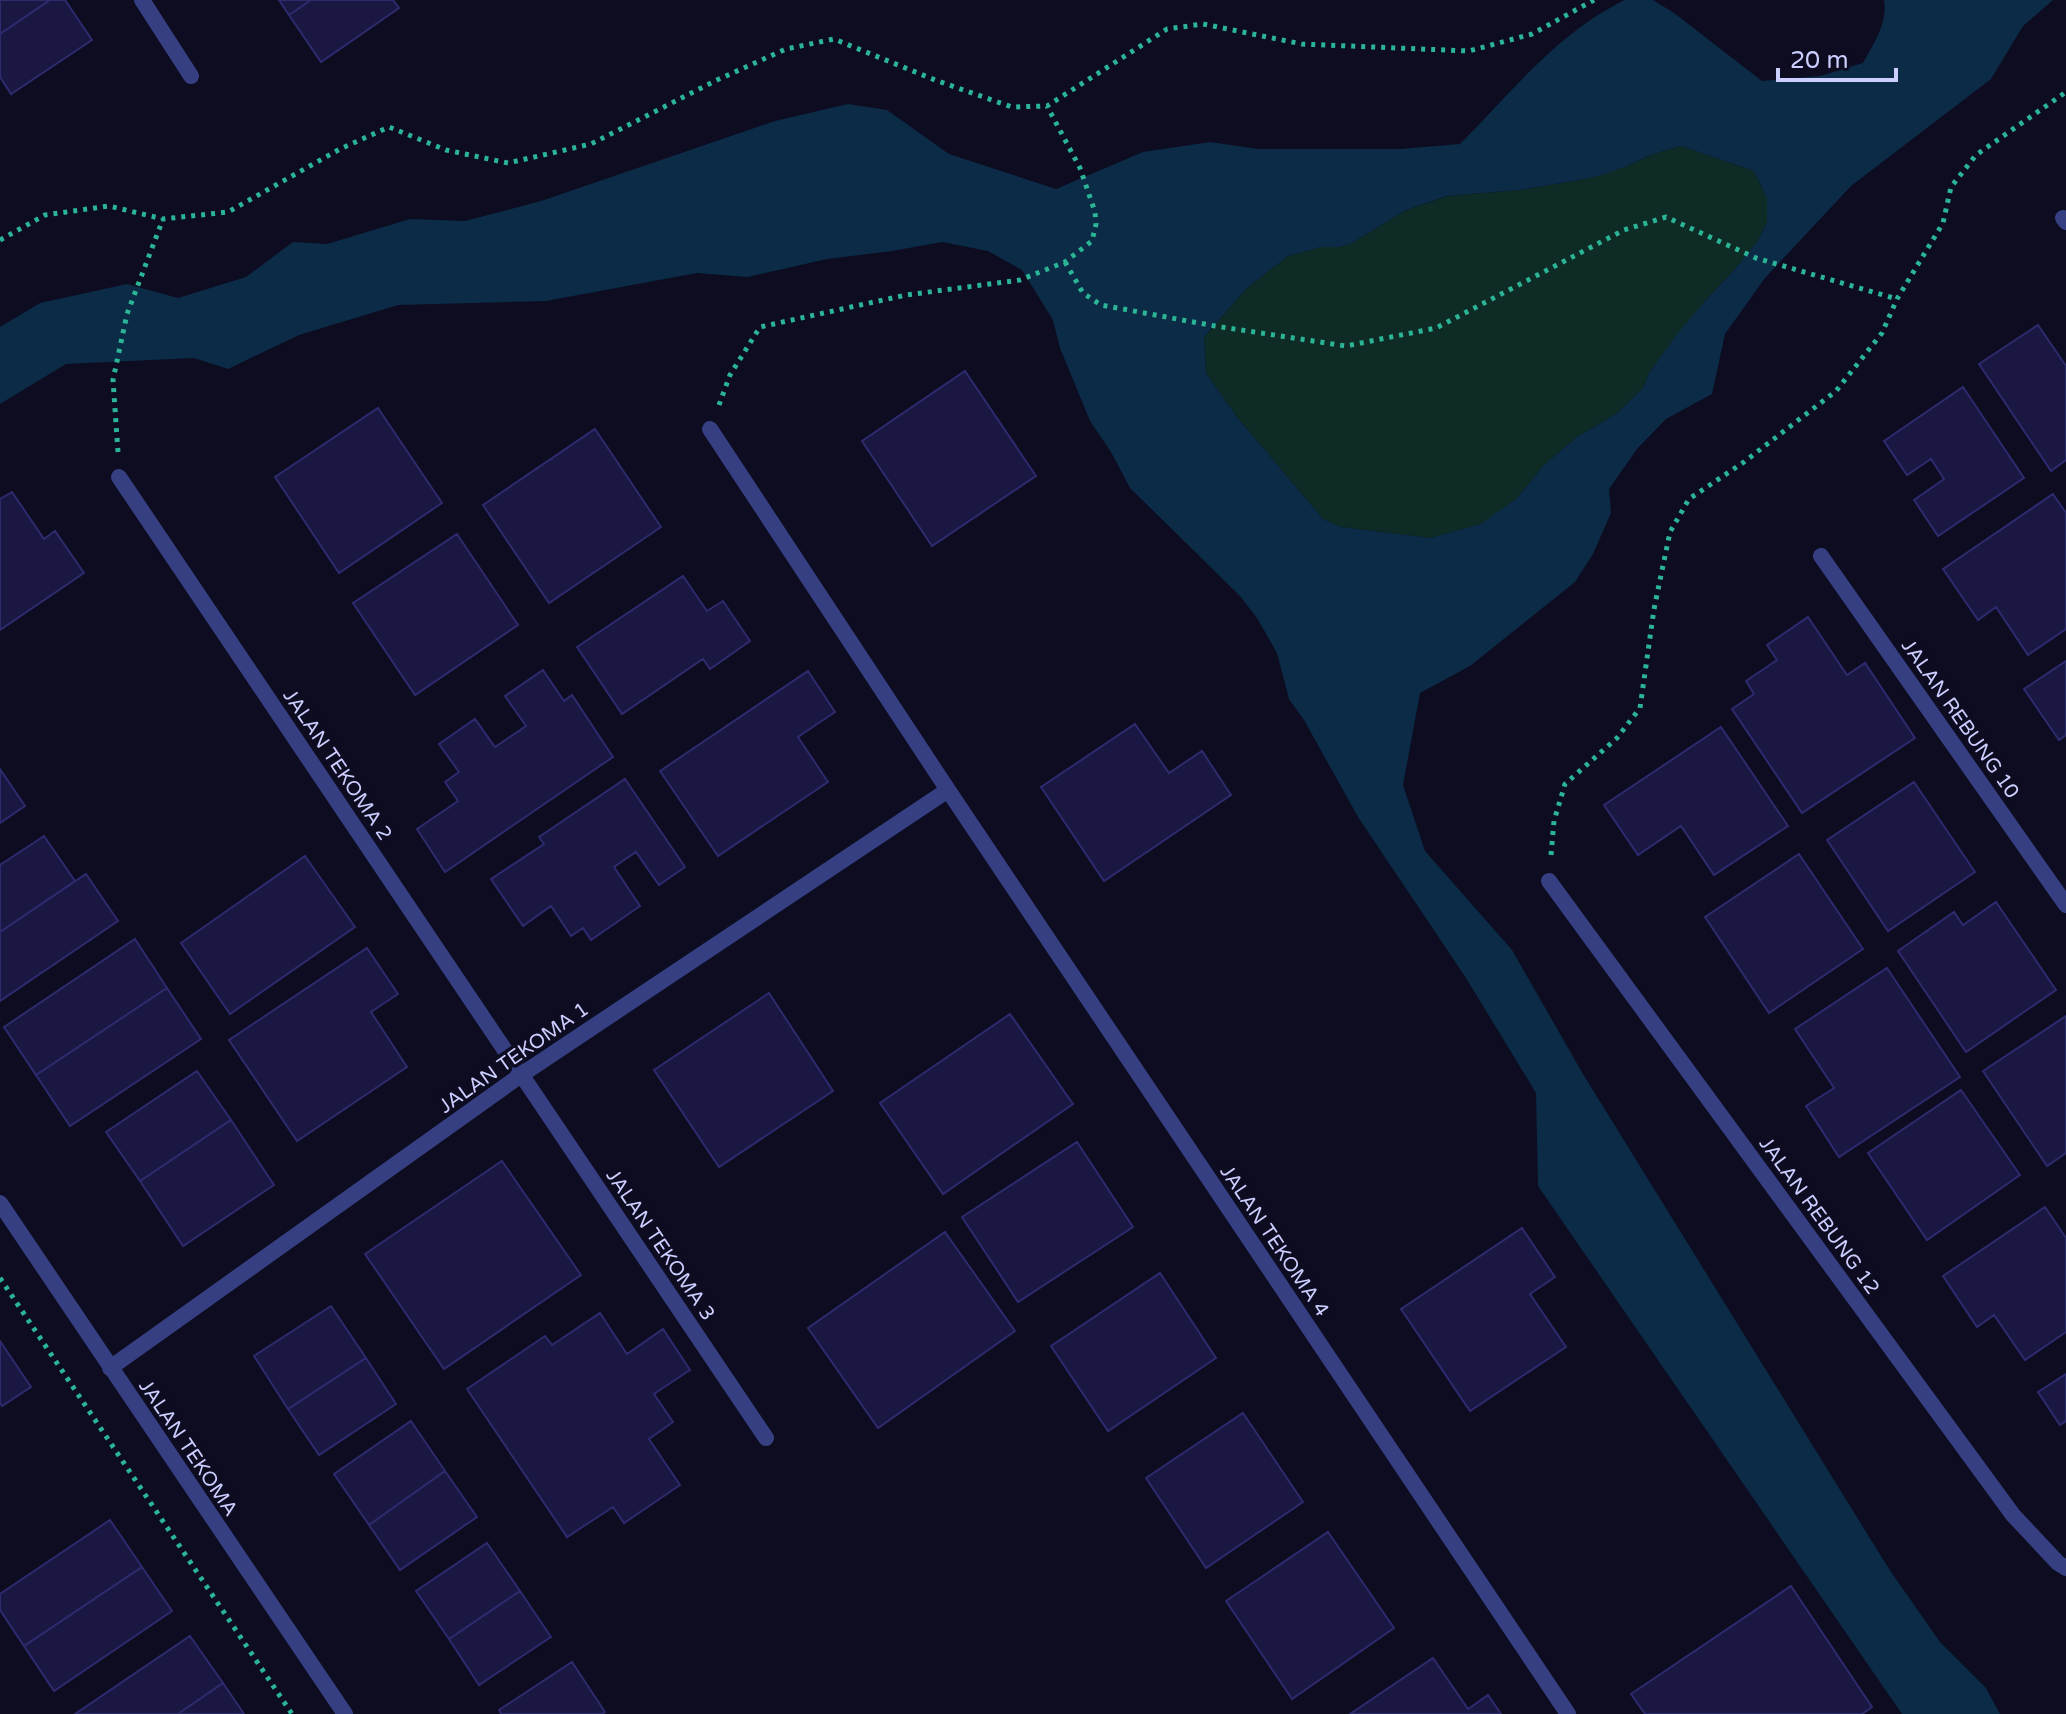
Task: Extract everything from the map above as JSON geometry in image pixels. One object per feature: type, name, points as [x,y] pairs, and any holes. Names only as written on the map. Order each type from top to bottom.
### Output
[{"type":"street","points":[[142,0],[191,76]]},
{"type":"street","name":"JALAN TEKOMA 4","points":[[710,429],[948,790],[1568,1714]]},
{"type":"street","name":"JALAN TEKOMA 2","points":[[119,477],[521,1075]]},
{"type":"street","name":"JALAN REBUNG 10","points":[[1821,556],[2066,905]]},
{"type":"street","name":"JALAN TEKOMA 1","points":[[110,1368],[521,1075],[948,790]]},
{"type":"street","name":"JALAN REBUNG 12","points":[[1549,881],[2013,1515],[2066,1568]]},
{"type":"street","name":"JALAN TEKOMA 3","points":[[521,1075],[766,1438]]},
{"type":"street","name":"JALAN TEKOMA","points":[[0,1203],[345,1714]]},
{"type":"path","points":[[0,240],[45,215],[109,206],[163,219],[228,212],[340,149],[389,127],[446,150],[508,163],[591,144],[786,49],[834,39],[1012,107],[1047,106],[1167,29],[1203,24],[1302,44],[1469,51],[1532,34],[1594,0]]},
{"type":"path","points":[[1549,881],[1554,821],[1565,784],[1617,738],[1640,708],[1654,609],[1670,532],[1689,499],[1744,462],[1836,391],[1882,333],[1897,299],[1943,223],[1951,187],[1976,155],[2066,92]]},
{"type":"path","points":[[710,429],[730,375],[760,327],[906,295],[1020,280],[1065,262],[1092,241],[1095,212],[1080,168],[1047,106]]},
{"type":"path","points":[[1065,262],[1083,293],[1101,305],[1346,346],[1436,328],[1624,230],[1666,217],[1756,258],[1897,299]]},
{"type":"path","points":[[117,418],[113,380],[127,314],[163,219]]},
{"type":"path","points":[[0,1278],[292,1714]]},
{"type":"green space","points":[[1681,146],[1754,171],[1767,198],[1767,222],[1759,239],[1705,301],[1649,373],[1643,388],[1616,414],[1577,437],[1544,465],[1517,498],[1482,524],[1430,538],[1341,527],[1323,519],[1237,417],[1206,373],[1204,337],[1246,289],[1288,256],[1352,243],[1406,210],[1448,196],[1519,190],[1579,180]]},
{"type":"water","points":[[1625,0],[1653,0],[1762,81],[1820,76],[1863,63],[1882,25],[1884,0],[2053,0],[2023,26],[1991,79],[1851,186],[1765,278],[1725,334],[1712,394],[1666,419],[1637,449],[1609,489],[1611,513],[1593,554],[1575,582],[1470,666],[1420,693],[1403,785],[1425,851],[1512,950],[1583,1074],[1889,1569],[1940,1642],[1986,1688],[2000,1714],[1902,1714],[1538,1186],[1536,1093],[1466,978],[1358,817],[1289,699],[1277,653],[1257,618],[1240,596],[1130,488],[1090,421],[1060,348],[1053,320],[1022,270],[988,251],[942,242],[827,259],[747,277],[697,273],[546,301],[398,305],[299,335],[228,369],[194,358],[66,364],[0,404],[0,327],[40,303],[127,284],[178,298],[246,277],[293,242],[327,244],[410,219],[465,221],[541,201],[775,121],[848,104],[887,110],[949,154],[1056,189],[1143,152],[1210,142],[1258,149],[1401,149],[1460,144],[1536,65],[1601,13]],"holes":[[[1681,146],[1754,171],[1767,198],[1767,222],[1759,239],[1678,333],[1649,373],[1643,388],[1616,414],[1577,437],[1544,465],[1517,498],[1481,524],[1430,538],[1341,527],[1323,519],[1237,417],[1206,373],[1204,337],[1246,289],[1288,256],[1352,243],[1406,210],[1447,196],[1519,190],[1599,176]]]},
{"type":"building","points":[[0,0],[50,0],[0,34]]},
{"type":"building","points":[[50,0],[65,0],[92,40],[11,94],[0,77],[0,34]]},
{"type":"building","points":[[279,0],[311,0],[289,15]]},
{"type":"building","points":[[311,0],[393,0],[399,8],[321,62],[289,15]]},
{"type":"building","points":[[2038,325],[2066,366],[2066,460],[2051,471],[1979,364]]},
{"type":"building","points":[[965,371],[1036,476],[932,546],[862,441]]},
{"type":"building","points":[[1963,387],[2024,478],[1938,536],[1914,500],[1944,479],[1931,459],[1907,475],[1884,441]]},
{"type":"building","points":[[378,408],[442,503],[339,573],[275,477]]},
{"type":"building","points":[[595,429],[661,527],[549,603],[483,505]]},
{"type":"building","points":[[12,492],[44,539],[55,531],[84,573],[0,630],[0,499]]},
{"type":"building","points":[[2053,494],[2066,513],[2066,629],[2028,655],[1996,607],[1978,620],[1943,569]]},
{"type":"building","points":[[457,534],[518,625],[415,695],[353,603]]},
{"type":"building","points":[[683,576],[707,611],[723,601],[750,641],[710,669],[703,659],[622,714],[577,647]]},
{"type":"building","points":[[1808,617],[1847,675],[1865,663],[1915,738],[1802,813],[1732,709],[1754,694],[1746,681],[1777,660],[1767,645]]},
{"type":"building","points":[[2066,661],[2066,735],[2059,740],[2024,689]]},
{"type":"building","points":[[543,670],[564,701],[572,695],[613,757],[445,872],[417,829],[458,801],[445,782],[459,772],[439,744],[475,719],[495,747],[526,726],[505,696]]},
{"type":"building","points":[[808,671],[835,712],[798,737],[828,782],[718,856],[660,771]]},
{"type":"building","points":[[1135,724],[1169,773],[1202,751],[1231,795],[1104,881],[1041,787]]},
{"type":"building","points":[[1721,727],[1788,826],[1714,875],[1681,826],[1638,855],[1604,805]]},
{"type":"building","points":[[0,769],[25,806],[0,823]]},
{"type":"building","points":[[625,779],[685,867],[659,885],[636,852],[614,867],[640,906],[591,940],[583,928],[571,936],[551,906],[523,926],[491,879],[544,844],[539,837]]},
{"type":"building","points":[[1914,782],[1975,872],[1888,931],[1827,840]]},
{"type":"building","points":[[44,836],[75,881],[0,932],[0,865]]},
{"type":"building","points":[[1799,854],[1863,949],[1769,1013],[1705,917]]},
{"type":"building","points":[[305,856],[355,927],[230,1014],[181,943]]},
{"type":"building","points":[[86,874],[118,921],[0,1001],[0,932]]},
{"type":"building","points":[[1996,902],[2056,990],[1966,1052],[1898,951],[1954,912],[1963,925]]},
{"type":"building","points":[[135,939],[167,988],[36,1075],[4,1027]]},
{"type":"building","points":[[367,948],[398,994],[371,1012],[407,1067],[297,1141],[229,1040]]},
{"type":"building","points":[[1887,968],[1960,1077],[1839,1157],[1806,1106],[1834,1088],[1795,1029]]},
{"type":"building","points":[[167,988],[201,1039],[70,1126],[36,1075]]},
{"type":"building","points":[[769,993],[833,1091],[719,1167],[654,1070]]},
{"type":"building","points":[[1010,1014],[1073,1104],[943,1194],[880,1103]]},
{"type":"building","points":[[2066,1016],[2066,1153],[2047,1166],[1983,1071]]},
{"type":"building","points":[[197,1071],[231,1120],[140,1181],[106,1132]]},
{"type":"building","points":[[1961,1090],[2020,1175],[1927,1240],[1868,1153]]},
{"type":"building","points":[[231,1120],[274,1185],[183,1246],[140,1181]]},
{"type":"building","points":[[1077,1142],[1133,1227],[1018,1302],[962,1217]]},
{"type":"building","points":[[502,1161],[581,1275],[444,1369],[365,1254]]},
{"type":"building","points":[[2045,1207],[2066,1238],[2066,1332],[2025,1360],[1994,1315],[1977,1327],[1943,1276]]},
{"type":"building","points":[[1522,1228],[1555,1277],[1530,1294],[1566,1347],[1470,1411],[1401,1309]]},
{"type":"building","points":[[945,1232],[1015,1331],[878,1428],[808,1328]]},
{"type":"building","points":[[1160,1273],[1216,1358],[1108,1431],[1051,1346]]},
{"type":"building","points":[[331,1306],[366,1358],[288,1409],[254,1356]]},
{"type":"building","points":[[600,1313],[627,1354],[663,1329],[690,1370],[654,1394],[673,1422],[649,1439],[680,1485],[624,1523],[613,1507],[567,1537],[467,1389],[545,1336],[552,1345]]},
{"type":"building","points":[[0,1341],[31,1387],[2,1406],[0,1403]]},
{"type":"building","points":[[366,1358],[396,1404],[319,1455],[288,1409]]},
{"type":"building","points":[[2066,1374],[2066,1421],[2060,1425],[2038,1392]]},
{"type":"building","points":[[1243,1413],[1303,1502],[1206,1568],[1146,1478]]},
{"type":"building","points":[[411,1421],[445,1471],[369,1525],[334,1474]]},
{"type":"building","points":[[445,1471],[477,1517],[400,1570],[369,1525]]},
{"type":"building","points":[[110,1520],[142,1567],[24,1646],[0,1610],[0,1594]]},
{"type":"building","points":[[1328,1532],[1394,1628],[1292,1699],[1226,1601]]},
{"type":"building","points":[[487,1543],[520,1591],[449,1639],[416,1591]]},
{"type":"building","points":[[142,1567],[172,1611],[54,1691],[24,1646]]},
{"type":"building","points":[[1791,1586],[1872,1707],[1862,1714],[1645,1714],[1631,1694]]},
{"type":"building","points":[[520,1591],[551,1637],[479,1685],[449,1639]]},
{"type":"building","points":[[190,1636],[223,1683],[178,1714],[75,1714]]},
{"type":"building","points":[[1433,1658],[1468,1709],[1488,1695],[1501,1714],[1350,1714]]},
{"type":"building","points":[[572,1662],[605,1712],[501,1714],[499,1710]]},
{"type":"building","points":[[223,1683],[244,1714],[178,1714]]}]
